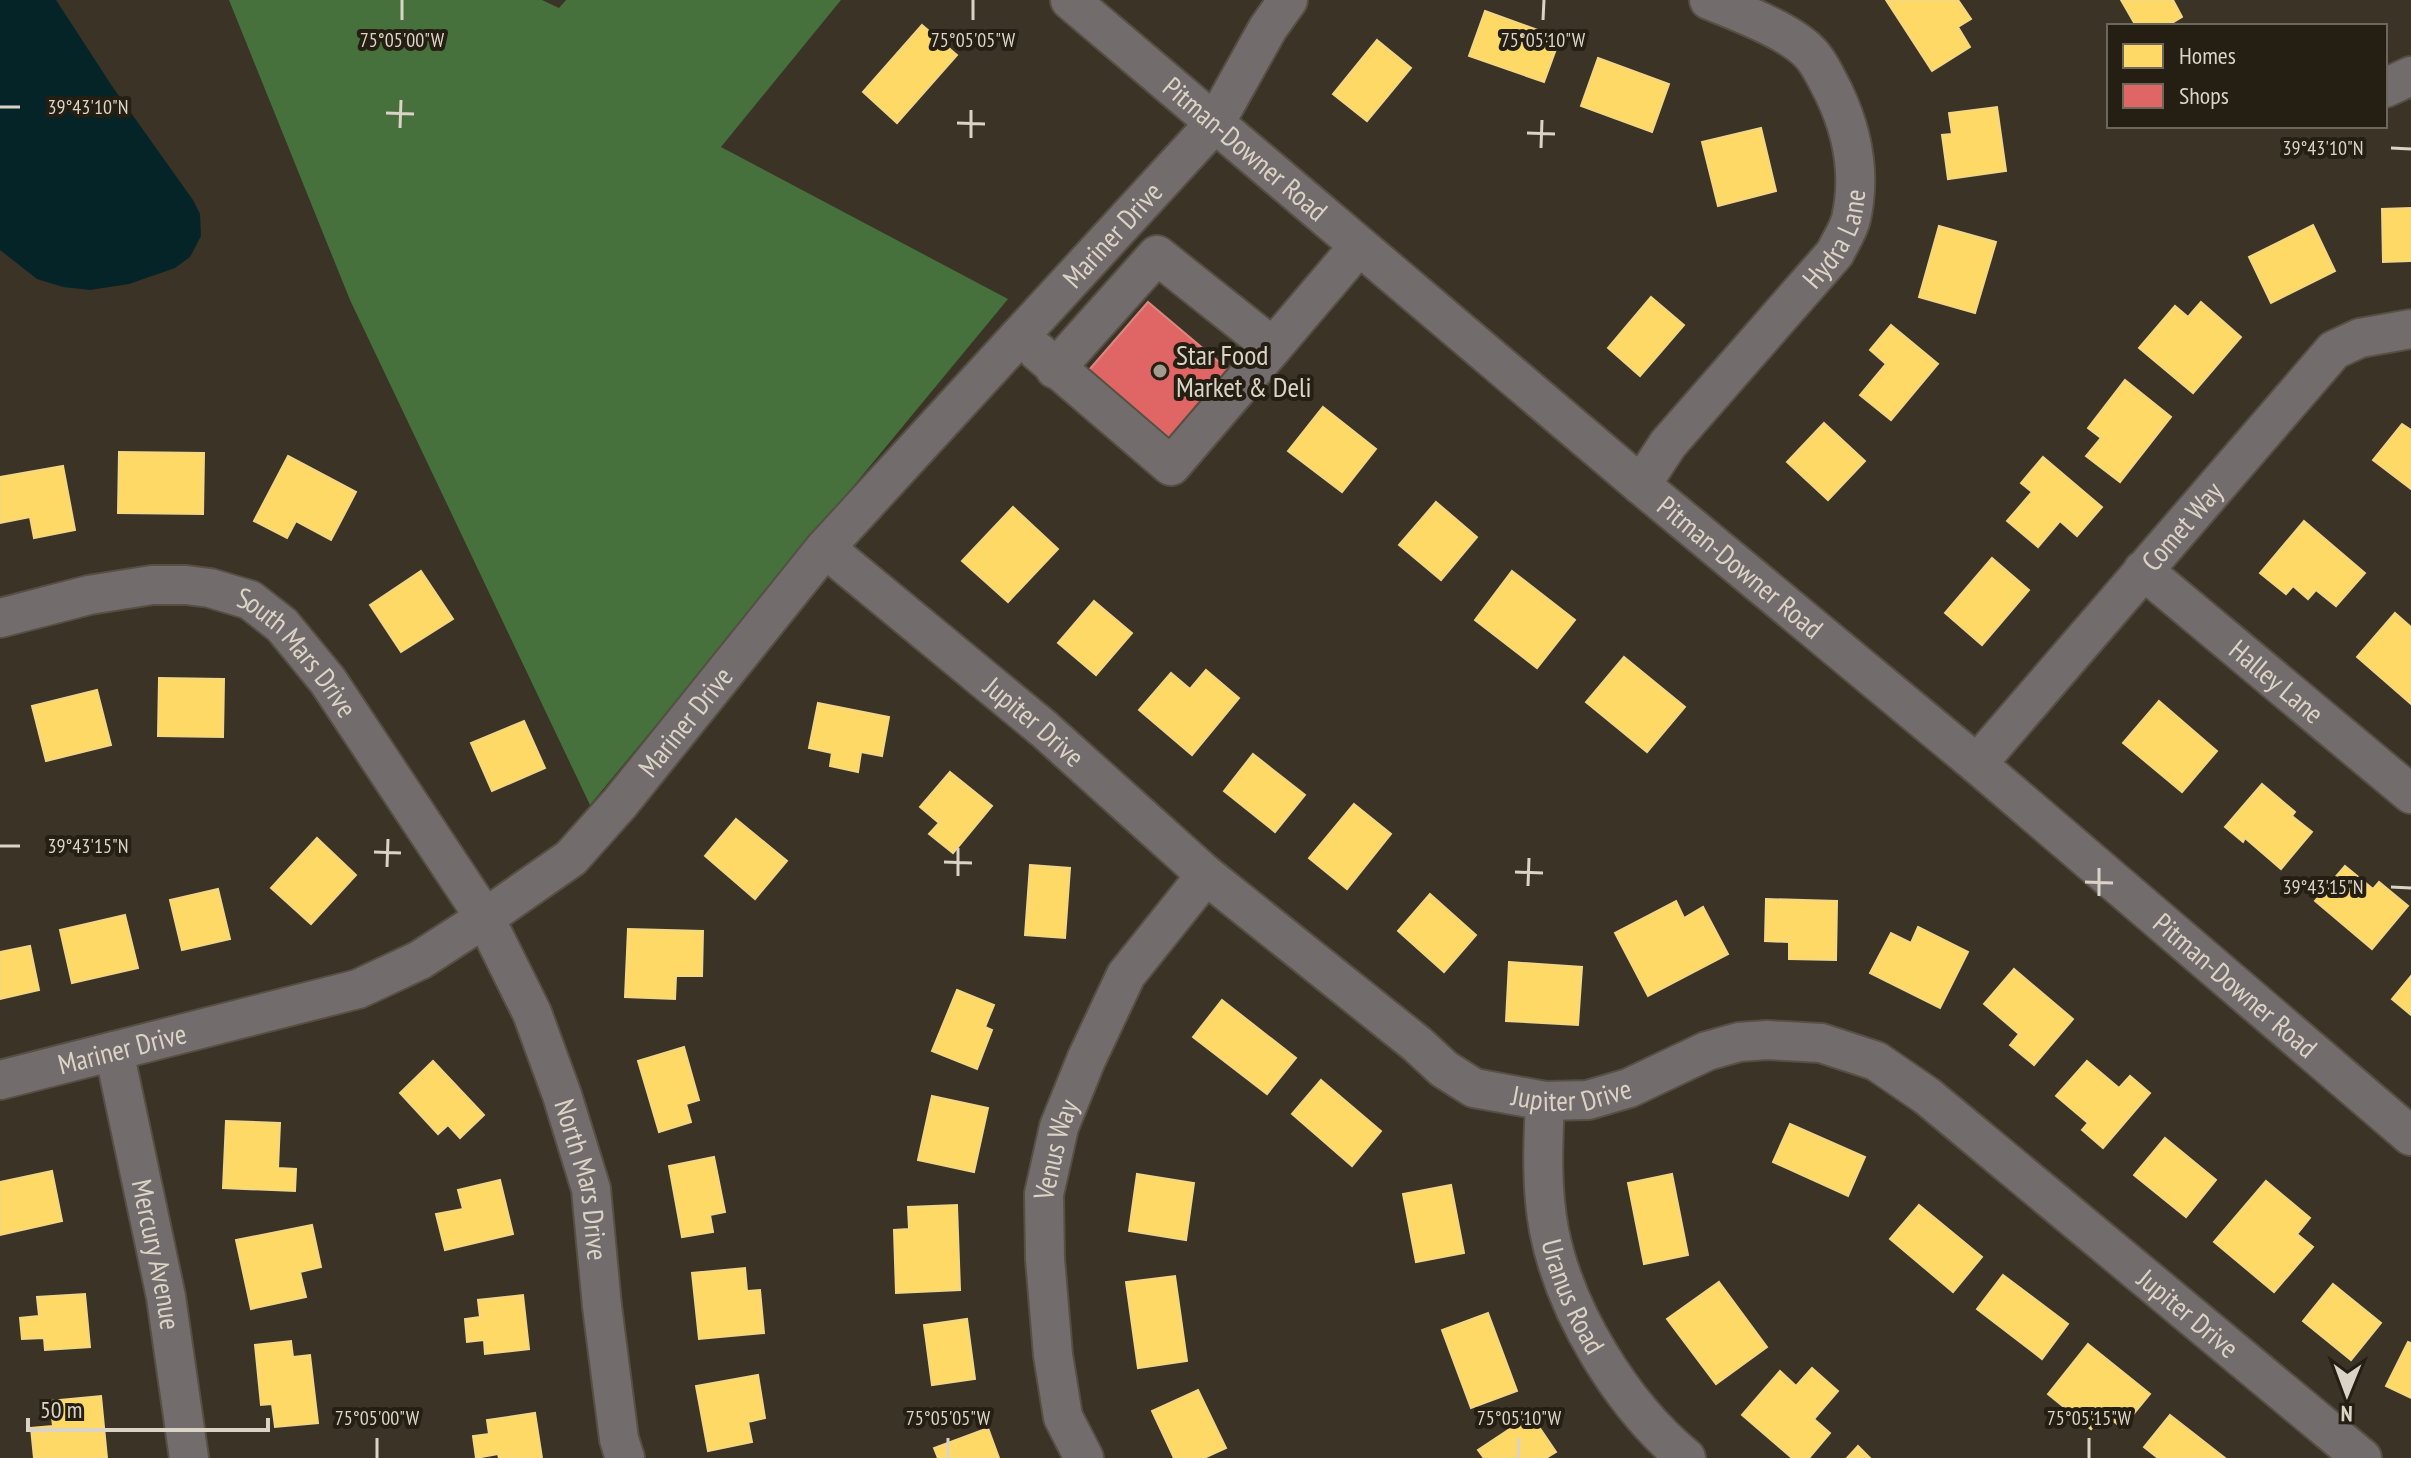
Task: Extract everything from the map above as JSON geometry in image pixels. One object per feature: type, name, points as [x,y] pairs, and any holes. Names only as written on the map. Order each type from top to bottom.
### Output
[{"type":"street","name":"Pitman-Downer Road","points":[[1070,0],[1641,485],[1977,764],[2411,1136]]},
{"type":"street","points":[[1215,123],[1262,38],[1288,0]]},
{"type":"street","name":"Hydra Lane","points":[[1641,485],[1668,444],[1835,253],[1851,222],[1854,150],[1844,114],[1808,51],[1779,31],[1709,0]]},
{"type":"street","points":[[2387,87],[2411,76]]},
{"type":"street","name":"Mariner Drive","points":[[0,1080],[358,989],[420,960],[571,858],[597,832],[825,548],[1215,123]]},
{"type":"street","points":[[1020,335],[1055,369],[1171,466],[1359,246]]},
{"type":"street","points":[[1055,369],[1157,255],[1273,347]]},
{"type":"street","name":"Comet Way","points":[[1977,764],[2334,350],[2360,338],[2411,329]]},
{"type":"street","name":"Jupiter Drive","points":[[825,548],[1044,729],[1206,875],[1444,1069],[1474,1088],[1545,1101],[1588,1100],[1629,1088],[1707,1051],[1739,1042],[1767,1040],[1821,1043],[1876,1061],[1927,1096],[2362,1458]]},
{"type":"street","name":"Halley Lane","points":[[2143,570],[2411,794]]},
{"type":"street","name":"South Mars Drive","points":[[0,618],[89,595],[152,585],[210,588],[250,600],[282,625],[328,681],[485,918]]},
{"type":"street","name":"Venus Way","points":[[1084,1458],[1063,1417],[1053,1355],[1045,1259],[1044,1194],[1059,1127],[1126,975],[1206,875]]},
{"type":"street","name":"North Mars Drive","points":[[485,918],[532,1013],[591,1189],[604,1321],[619,1439],[625,1458]]},
{"type":"street","name":"Mercury Avenue","points":[[114,1051],[166,1297],[189,1458]]},
{"type":"street","name":"Uranus Road","points":[[1545,1101],[1544,1192],[1557,1262],[1570,1296],[1604,1362],[1646,1420],[1686,1458]]},
{"type":"green space","points":[[229,0],[542,0],[559,8],[566,0],[841,0],[721,147],[1008,299],[590,805],[350,300]]},
{"type":"water","points":[[0,0],[56,0],[114,89],[193,200],[200,214],[201,236],[190,257],[175,268],[129,284],[90,290],[63,287],[37,279],[0,250]]},
{"type":"building: Homes","points":[[1886,0],[1958,0],[1971,19],[1958,27],[1970,47],[1932,71]]},
{"type":"building: Homes","points":[[2121,0],[2173,0],[2182,17],[2170,24],[2135,24]]},
{"type":"building: Homes","points":[[1485,11],[1560,38],[1544,82],[1469,56]]},
{"type":"building: Homes","points":[[922,25],[957,55],[897,123],[863,92]]},
{"type":"building: Homes","points":[[1377,40],[1411,68],[1367,121],[1333,94]]},
{"type":"building: Homes","points":[[1598,58],[1669,84],[1652,132],[1581,106]]},
{"type":"building: Homes","points":[[1997,107],[2006,171],[1948,179],[1942,135],[1952,134],[1949,113]]},
{"type":"building: Homes","points":[[1761,128],[1776,191],[1718,206],[1702,142]]},
{"type":"building: Homes","points":[[2411,208],[2411,261],[2383,262],[2382,209]]},
{"type":"building: Homes","points":[[2313,225],[2335,271],[2271,303],[2249,257]]},
{"type":"building: Homes","points":[[1939,226],[1996,242],[1975,313],[1919,297]]},
{"type":"building: Homes","points":[[1651,297],[1684,325],[1640,376],[1608,348]]},
{"type":"building: Homes","points":[[2201,302],[2241,337],[2193,393],[2139,348],[2175,306],[2188,317]]},
{"type":"building: Homes","points":[[1891,325],[1938,364],[1891,420],[1860,395],[1886,364],[1870,350]]},
{"type":"building: Homes","points":[[2125,380],[2171,417],[2120,482],[2086,456],[2101,438],[2088,428]]},
{"type":"building: Homes","points":[[1323,407],[1376,449],[1342,492],[1288,451]]},
{"type":"building: Homes","points":[[1824,423],[1865,461],[1828,500],[1787,462]]},
{"type":"building: Homes","points":[[2402,424],[2411,430],[2411,489],[2373,460]]},
{"type":"building: Homes","points":[[119,452],[204,453],[203,514],[118,513]]},
{"type":"building: Homes","points":[[288,456],[356,492],[331,540],[296,521],[287,538],[254,521]]},
{"type":"building: Homes","points":[[2043,457],[2102,507],[2077,536],[2060,521],[2038,547],[2007,521],[2032,492],[2021,483]]},
{"type":"building: Homes","points":[[63,466],[75,530],[34,538],[30,517],[0,523],[0,477]]},
{"type":"building: Homes","points":[[1436,502],[1477,537],[1441,580],[1399,545]]},
{"type":"building: Homes","points":[[1013,507],[1058,549],[1008,602],[962,561]]},
{"type":"building: Homes","points":[[2304,521],[2365,573],[2336,606],[2316,590],[2308,599],[2293,586],[2286,594],[2260,573]]},
{"type":"building: Homes","points":[[1992,558],[2029,590],[1982,645],[1945,613]]},
{"type":"building: Homes","points":[[421,571],[453,619],[401,652],[370,605]]},
{"type":"building: Homes","points":[[1512,571],[1575,620],[1537,668],[1475,620]]},
{"type":"building: Homes","points":[[1094,601],[1132,633],[1096,675],[1058,643]]},
{"type":"building: Homes","points":[[2395,613],[2411,627],[2411,704],[2357,657]]},
{"type":"building: Homes","points":[[1624,657],[1685,707],[1647,752],[1586,702]]},
{"type":"building: Homes","points":[[1206,670],[1239,698],[1192,755],[1139,710],[1171,673],[1190,689]]},
{"type":"building: Homes","points":[[159,678],[224,679],[223,737],[158,736]]},
{"type":"building: Homes","points":[[97,690],[111,745],[46,761],[32,706]]},
{"type":"building: Homes","points":[[2159,701],[2217,751],[2182,792],[2123,743]]},
{"type":"building: Homes","points":[[818,703],[889,717],[882,756],[861,752],[858,772],[830,766],[832,753],[809,748]]},
{"type":"building: Homes","points":[[524,721],[545,768],[492,791],[471,743]]},
{"type":"building: Homes","points":[[1253,754],[1305,795],[1275,832],[1224,791]]},
{"type":"building: Homes","points":[[950,772],[992,806],[953,853],[929,834],[939,823],[920,807]]},
{"type":"building: Homes","points":[[2262,784],[2295,812],[2292,816],[2312,832],[2281,869],[2245,838],[2243,842],[2225,827]]},
{"type":"building: Homes","points":[[1354,804],[1391,834],[1347,889],[1309,858]]},
{"type":"building: Homes","points":[[736,819],[787,861],[755,899],[705,856]]},
{"type":"building: Homes","points":[[317,838],[356,875],[311,924],[271,888]]},
{"type":"building: Homes","points":[[1030,865],[1070,868],[1065,938],[1025,935]]},
{"type":"building: Homes","points":[[2345,866],[2373,889],[2379,882],[2408,906],[2372,949],[2315,901]]},
{"type":"building: Homes","points":[[218,889],[230,939],[182,950],[170,900]]},
{"type":"building: Homes","points":[[1430,894],[1476,935],[1444,972],[1398,931]]},
{"type":"building: Homes","points":[[1766,899],[1837,901],[1836,960],[1789,959],[1789,942],[1765,941]]},
{"type":"building: Homes","points":[[1676,901],[1684,918],[1703,907],[1728,954],[1648,996],[1615,933]]},
{"type":"building: Homes","points":[[125,915],[138,968],[72,983],[60,930]]},
{"type":"building: Homes","points":[[1918,927],[1968,952],[1940,1008],[1870,973],[1891,933],[1911,943]]},
{"type":"building: Homes","points":[[628,929],[703,931],[702,976],[676,976],[675,999],[625,997]]},
{"type":"building: Homes","points":[[30,946],[39,990],[0,999],[0,952]]},
{"type":"building: Homes","points":[[1509,962],[1582,967],[1578,1025],[1506,1021]]},
{"type":"building: Homes","points":[[2014,969],[2073,1019],[2034,1065],[2010,1045],[2019,1034],[1984,1004]]},
{"type":"building: Homes","points":[[2411,976],[2411,1015],[2392,999]]},
{"type":"building: Homes","points":[[957,990],[994,1005],[985,1027],[992,1030],[977,1069],[932,1051]]},
{"type":"building: Homes","points":[[1222,1000],[1296,1058],[1267,1094],[1193,1037]]},
{"type":"building: Homes","points":[[684,1047],[699,1100],[686,1104],[691,1122],[659,1132],[638,1061]]},
{"type":"building: Homes","points":[[433,1061],[484,1115],[460,1138],[448,1125],[438,1134],[400,1093]]},
{"type":"building: Homes","points":[[2087,1061],[2119,1088],[2130,1076],[2150,1093],[2103,1148],[2082,1130],[2088,1123],[2056,1096]]},
{"type":"building: Homes","points":[[1321,1080],[1381,1131],[1352,1166],[1292,1114]]},
{"type":"building: Homes","points":[[932,1096],[988,1108],[974,1172],[918,1160]]},
{"type":"building: Homes","points":[[226,1121],[280,1123],[278,1168],[296,1169],[295,1191],[223,1188]]},
{"type":"building: Homes","points":[[1790,1124],[1865,1157],[1848,1196],[1773,1162]]},
{"type":"building: Homes","points":[[2165,1138],[2216,1180],[2186,1217],[2134,1175]]},
{"type":"building: Homes","points":[[714,1157],[725,1212],[710,1215],[713,1232],[682,1237],[669,1166]]},
{"type":"building: Homes","points":[[52,1171],[62,1221],[0,1235],[0,1182]]},
{"type":"building: Homes","points":[[1137,1174],[1194,1183],[1186,1240],[1129,1231]]},
{"type":"building: Homes","points":[[1672,1174],[1688,1255],[1644,1264],[1628,1183]]},
{"type":"building: Homes","points":[[500,1180],[513,1234],[445,1250],[436,1214],[463,1209],[458,1190]]},
{"type":"building: Homes","points":[[2266,1181],[2310,1218],[2297,1234],[2313,1247],[2274,1292],[2214,1242]]},
{"type":"building: Homes","points":[[1451,1185],[1464,1253],[1416,1262],[1403,1194]]},
{"type":"building: Homes","points":[[957,1205],[960,1290],[896,1293],[894,1230],[909,1229],[908,1207]]},
{"type":"building: Homes","points":[[1919,1205],[1982,1257],[1953,1292],[1890,1239]]},
{"type":"building: Homes","points":[[312,1225],[321,1267],[300,1272],[306,1297],[251,1309],[236,1240]]},
{"type":"building: Homes","points":[[745,1268],[747,1291],[760,1290],[764,1333],[699,1339],[692,1273]]},
{"type":"building: Homes","points":[[2003,1275],[2068,1324],[2042,1359],[1977,1309]]},
{"type":"building: Homes","points":[[1175,1276],[1187,1361],[1138,1368],[1126,1282]]},
{"type":"building: Homes","points":[[1719,1282],[1767,1347],[1716,1384],[1667,1319]]},
{"type":"building: Homes","points":[[2333,1284],[2381,1323],[2351,1360],[2303,1321]]},
{"type":"building: Homes","points":[[85,1294],[90,1347],[45,1350],[44,1338],[22,1339],[20,1318],[39,1316],[37,1297]]},
{"type":"building: Homes","points":[[523,1295],[529,1349],[485,1354],[484,1340],[467,1342],[465,1319],[480,1317],[478,1300]]},
{"type":"building: Homes","points":[[1488,1313],[1517,1391],[1471,1408],[1442,1330]]},
{"type":"building: Homes","points":[[967,1319],[975,1379],[932,1385],[924,1325]]},
{"type":"building: Homes","points":[[291,1341],[293,1357],[310,1355],[318,1423],[275,1427],[272,1404],[261,1405],[255,1345]]},
{"type":"building: Homes","points":[[2408,1342],[2411,1343],[2411,1398],[2386,1386]]},
{"type":"building: Homes","points":[[2088,1344],[2150,1394],[2122,1428],[2104,1413],[2091,1429],[2048,1394]]},
{"type":"building: Homes","points":[[1812,1368],[1838,1391],[1814,1419],[1830,1433],[1809,1458],[1792,1458],[1742,1415],[1780,1371],[1796,1386]]},
{"type":"building: Homes","points":[[758,1375],[765,1418],[748,1422],[752,1442],[708,1451],[696,1386]]},
{"type":"building: Homes","points":[[1198,1390],[1226,1448],[1204,1458],[1174,1458],[1152,1411]]},
{"type":"building: Homes","points":[[101,1396],[107,1458],[34,1458],[31,1428],[53,1426],[50,1401]]},
{"type":"building: Homes","points":[[535,1413],[542,1458],[499,1458],[498,1454],[476,1458],[473,1436],[489,1434],[487,1420]]},
{"type":"building: Homes","points":[[1531,1415],[1556,1452],[1546,1458],[1484,1458],[1478,1450]]},
{"type":"building: Homes","points":[[2170,1415],[2225,1458],[2158,1458],[2144,1447]]},
{"type":"building: Homes","points":[[988,1428],[999,1458],[938,1458],[934,1448]]},
{"type":"building: Homes","points":[[1858,1446],[1870,1458],[1847,1458]]},
{"type":"building: Shops","name":"Star Food Market & Deli","points":[[1148,302],[1231,372],[1172,440],[1089,370]]},
{"type":"place","name":"Star Food Market & Deli","points":[[1160,371]]}]
